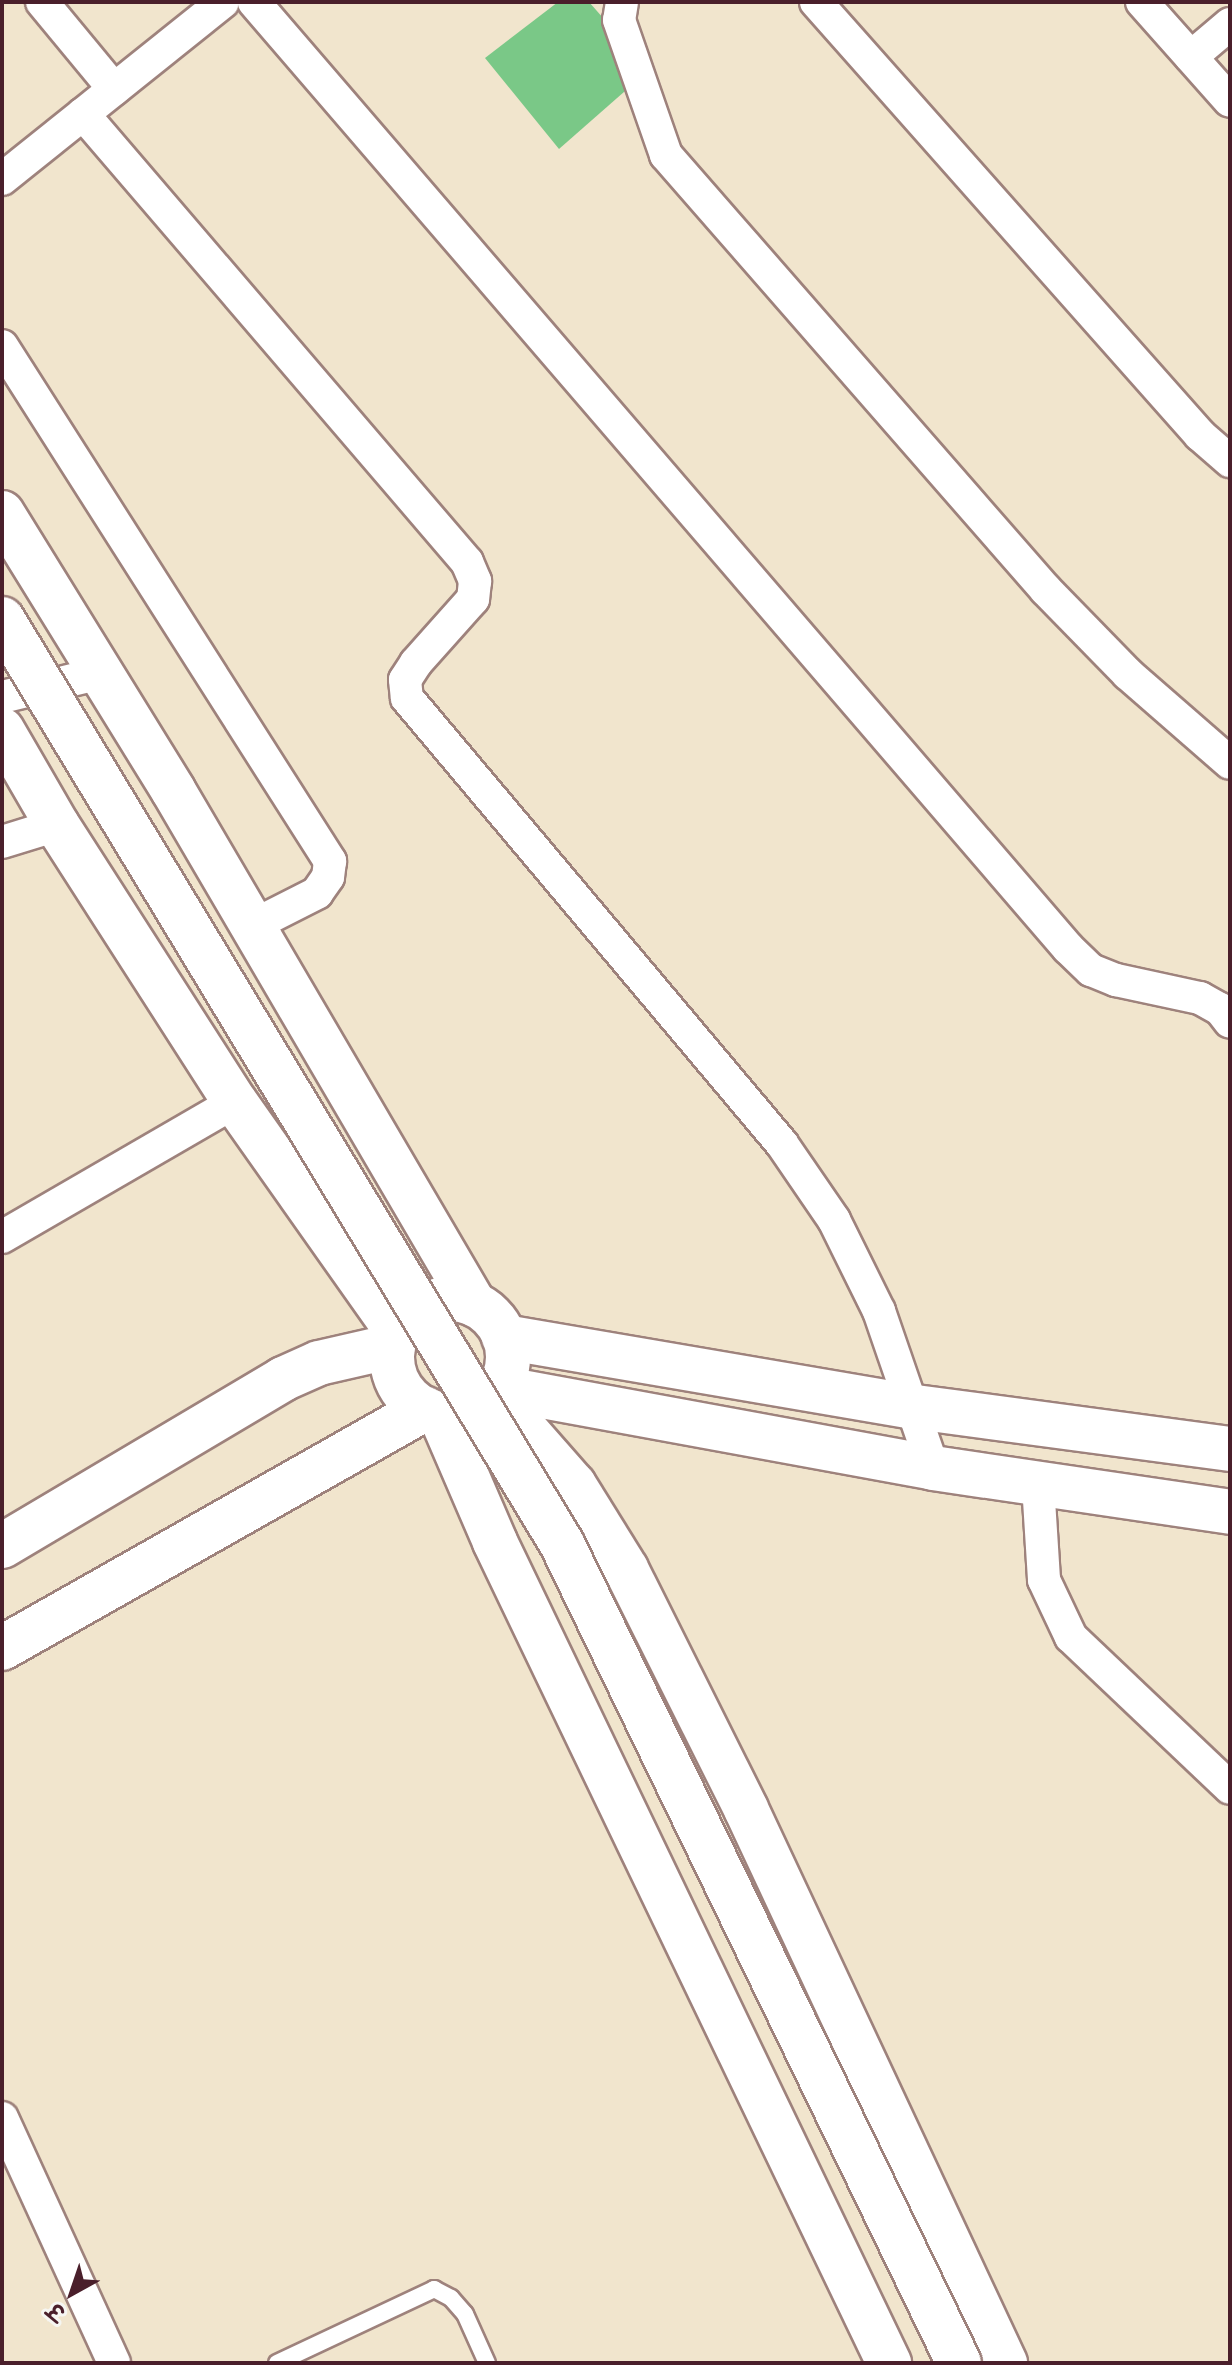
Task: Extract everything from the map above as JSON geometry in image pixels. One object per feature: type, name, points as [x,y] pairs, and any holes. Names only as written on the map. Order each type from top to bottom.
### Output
[{"type":"main road","points":[[2,513],[252,926],[474,1304],[504,1337],[508,1363],[496,1391],[469,1411],[432,1412],[2,1648]]},
{"type":"main road","points":[[2,619],[562,1544],[959,2363]]},
{"type":"main road","points":[[2,730],[57,825],[235,1102],[395,1339],[395,1376],[432,1412],[889,2363]]},
{"type":"main road","points":[[2,1546],[283,1379],[319,1363],[395,1339],[430,1302],[460,1299],[474,1304]]},
{"type":"main road","points":[[504,1337],[908,1406],[1230,1449]]},
{"type":"main road","points":[[496,1391],[933,1468],[1230,1512]]},
{"type":"main road","points":[[496,1391],[574,1485],[626,1569],[746,1809],[1005,2363]]},
{"type":"street","points":[[42,2],[114,89]]},
{"type":"street","points":[[2,179],[223,2]]},
{"type":"street","points":[[254,2],[1068,948],[1091,970],[1116,980],[1200,998],[1220,1009],[1230,1022]]},
{"type":"street","points":[[622,2],[619,20],[666,155],[1046,590],[1128,674],[1230,763]]},
{"type":"street","points":[[816,2],[1200,435],[1230,461]]},
{"type":"street","points":[[1142,2],[1230,101]]},
{"type":"street","points":[[1191,57],[1230,24]]},
{"type":"street","points":[[83,114],[467,562],[475,581],[473,599],[416,663],[405,680],[407,698],[782,1144],[834,1220],[879,1311],[908,1406],[933,1468]]},
{"type":"street","points":[[2,346],[330,861],[328,877],[317,893],[252,926]]},
{"type":"street","points":[[2,697],[101,673]]},
{"type":"street","points":[[2,842],[57,825]]},
{"type":"street","points":[[2,1237],[235,1102]]},
{"type":"street","points":[[1038,1484],[1044,1580],[1071,1637],[1230,1788]]},
{"type":"street","points":[[2,2118],[114,2363]]},
{"type":"lane","points":[[277,2363],[434,2289],[451,2298],[465,2314],[487,2363]]},
{"type":"green space","points":[[558,2],[589,2],[649,70],[559,149],[485,58]]}]
